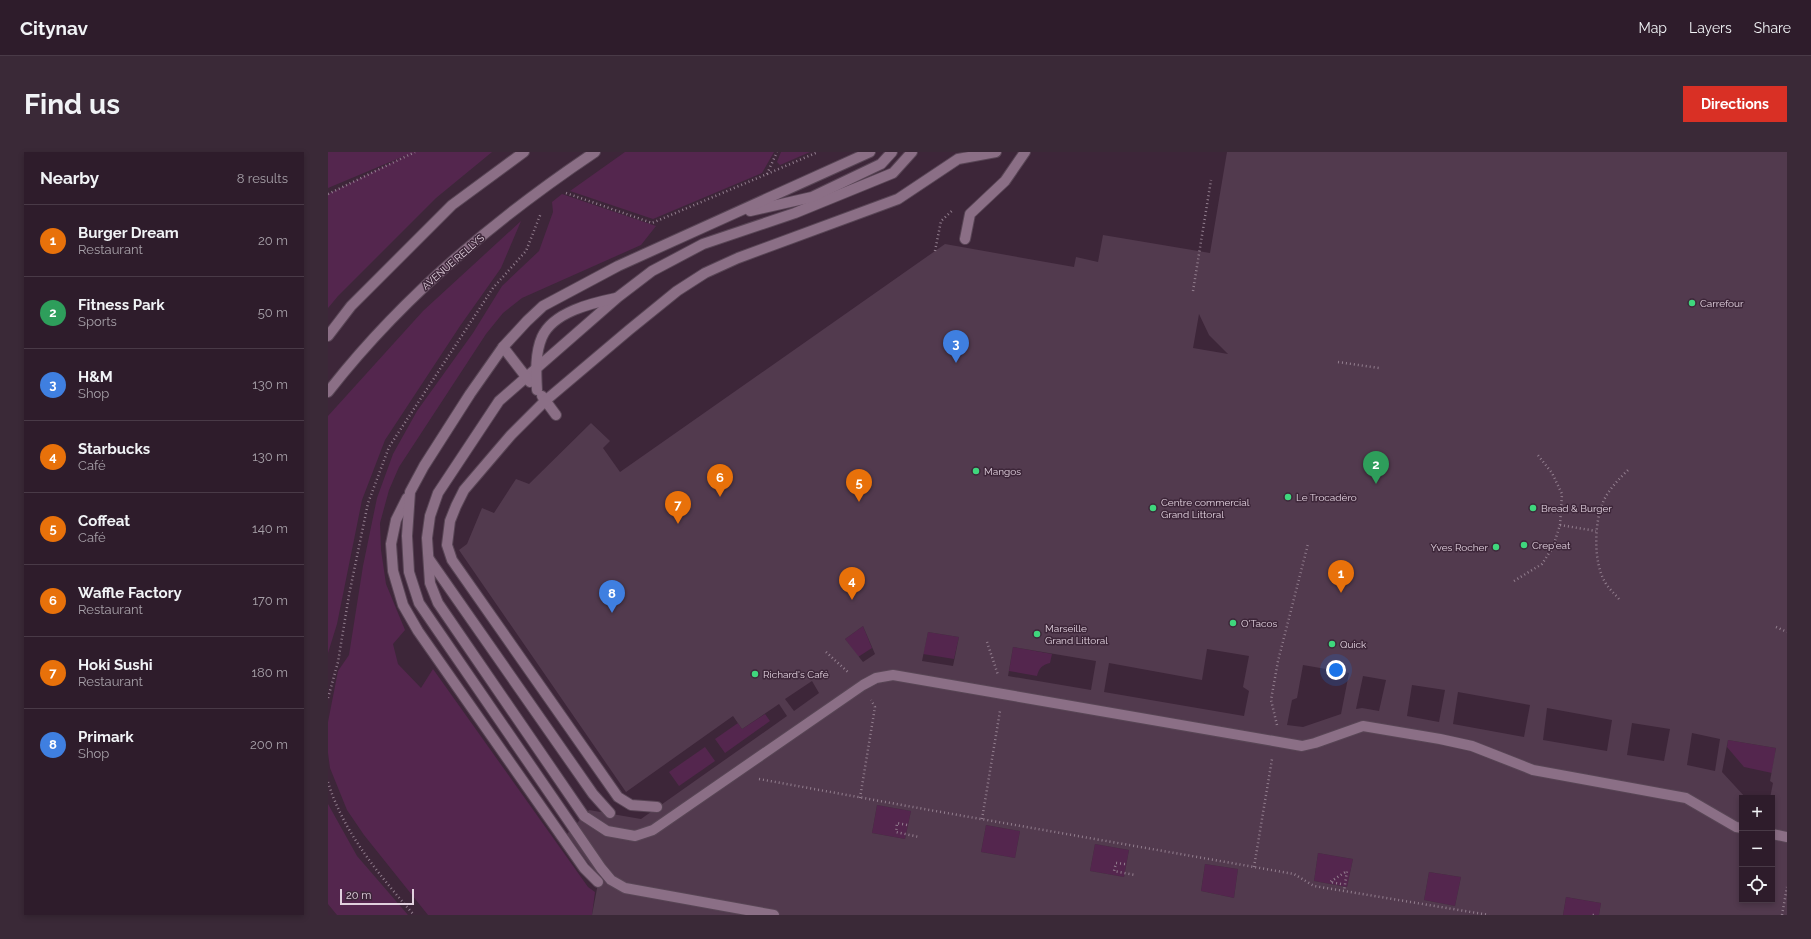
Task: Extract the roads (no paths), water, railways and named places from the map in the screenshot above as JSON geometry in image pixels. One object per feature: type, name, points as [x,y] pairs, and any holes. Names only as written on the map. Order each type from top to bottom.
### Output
[{"type":"street","points":[[328,336],[351,306],[452,205],[524,152]]},
{"type":"street","name":"AVENUE RELLYS","points":[[328,392],[357,355],[434,276],[547,184],[595,152]]},
{"type":"street","points":[[598,882],[584,868],[418,631],[402,604],[393,571],[391,544],[396,520],[424,466],[503,347],[543,306],[618,266],[870,152]]},
{"type":"street","points":[[726,217],[812,197],[881,164],[892,152]]},
{"type":"street","points":[[912,152],[893,173],[795,212],[703,244],[652,271],[618,297],[499,401],[453,468],[438,493],[430,516],[427,538],[430,583],[438,603],[584,816],[607,831],[635,836],[653,830],[863,685],[876,678],[893,675],[1302,746],[1363,726],[1440,739],[1472,746],[1533,770],[1686,798],[1739,828]]},
{"type":"street","points":[[658,808],[631,805],[618,796],[452,560],[447,545],[450,521],[464,490],[511,434],[545,401],[677,291],[706,273],[746,256],[898,199],[958,159],[974,154],[996,152]]},
{"type":"street","points":[[965,240],[970,214],[1005,181],[1025,152]]},
{"type":"street","points":[[536,390],[536,368],[542,337],[559,317],[591,303],[618,297]]},
{"type":"street","points":[[503,347],[556,415]]},
{"type":"street","points":[[410,492],[407,536],[409,572],[419,603],[601,868],[611,880],[625,888],[774,915]]},
{"type":"street","points":[[429,559],[593,794],[610,813]]},
{"type":"street","points":[[1775,835],[1787,837]]},
{"type":"place","name":"Carrefour","points":[[1692,303]]},
{"type":"place","name":"H&M","points":[[956,363]]},
{"type":"place","name":"Mangos","points":[[976,471]]},
{"type":"place","name":"Fitness Park","points":[[1376,484]]},
{"type":"place","name":"Waffle Factory","points":[[720,497]]},
{"type":"place","name":"Le Trocadéro","points":[[1288,497]]},
{"type":"place","name":"Coffeat","points":[[859,502]]},
{"type":"place","name":"Centre commercial Grand Littoral","points":[[1153,508]]},
{"type":"place","name":"Bread & Burger","points":[[1533,508]]},
{"type":"place","name":"Hoki Sushi","points":[[678,524]]},
{"type":"place","name":"Crep'eat","points":[[1524,545]]},
{"type":"place","name":"Yves Rocher","points":[[1496,547]]},
{"type":"place","name":"Burger Dream","points":[[1341,593]]},
{"type":"place","name":"Starbucks","points":[[852,600]]},
{"type":"place","name":"Primark","points":[[612,613]]},
{"type":"place","name":"O'Tacos","points":[[1233,623]]},
{"type":"place","name":"Marseille Grand Littoral","points":[[1037,634]]},
{"type":"place","name":"Quick","points":[[1332,644]]},
{"type":"place","name":"Richard's Café","points":[[755,674]]}]
